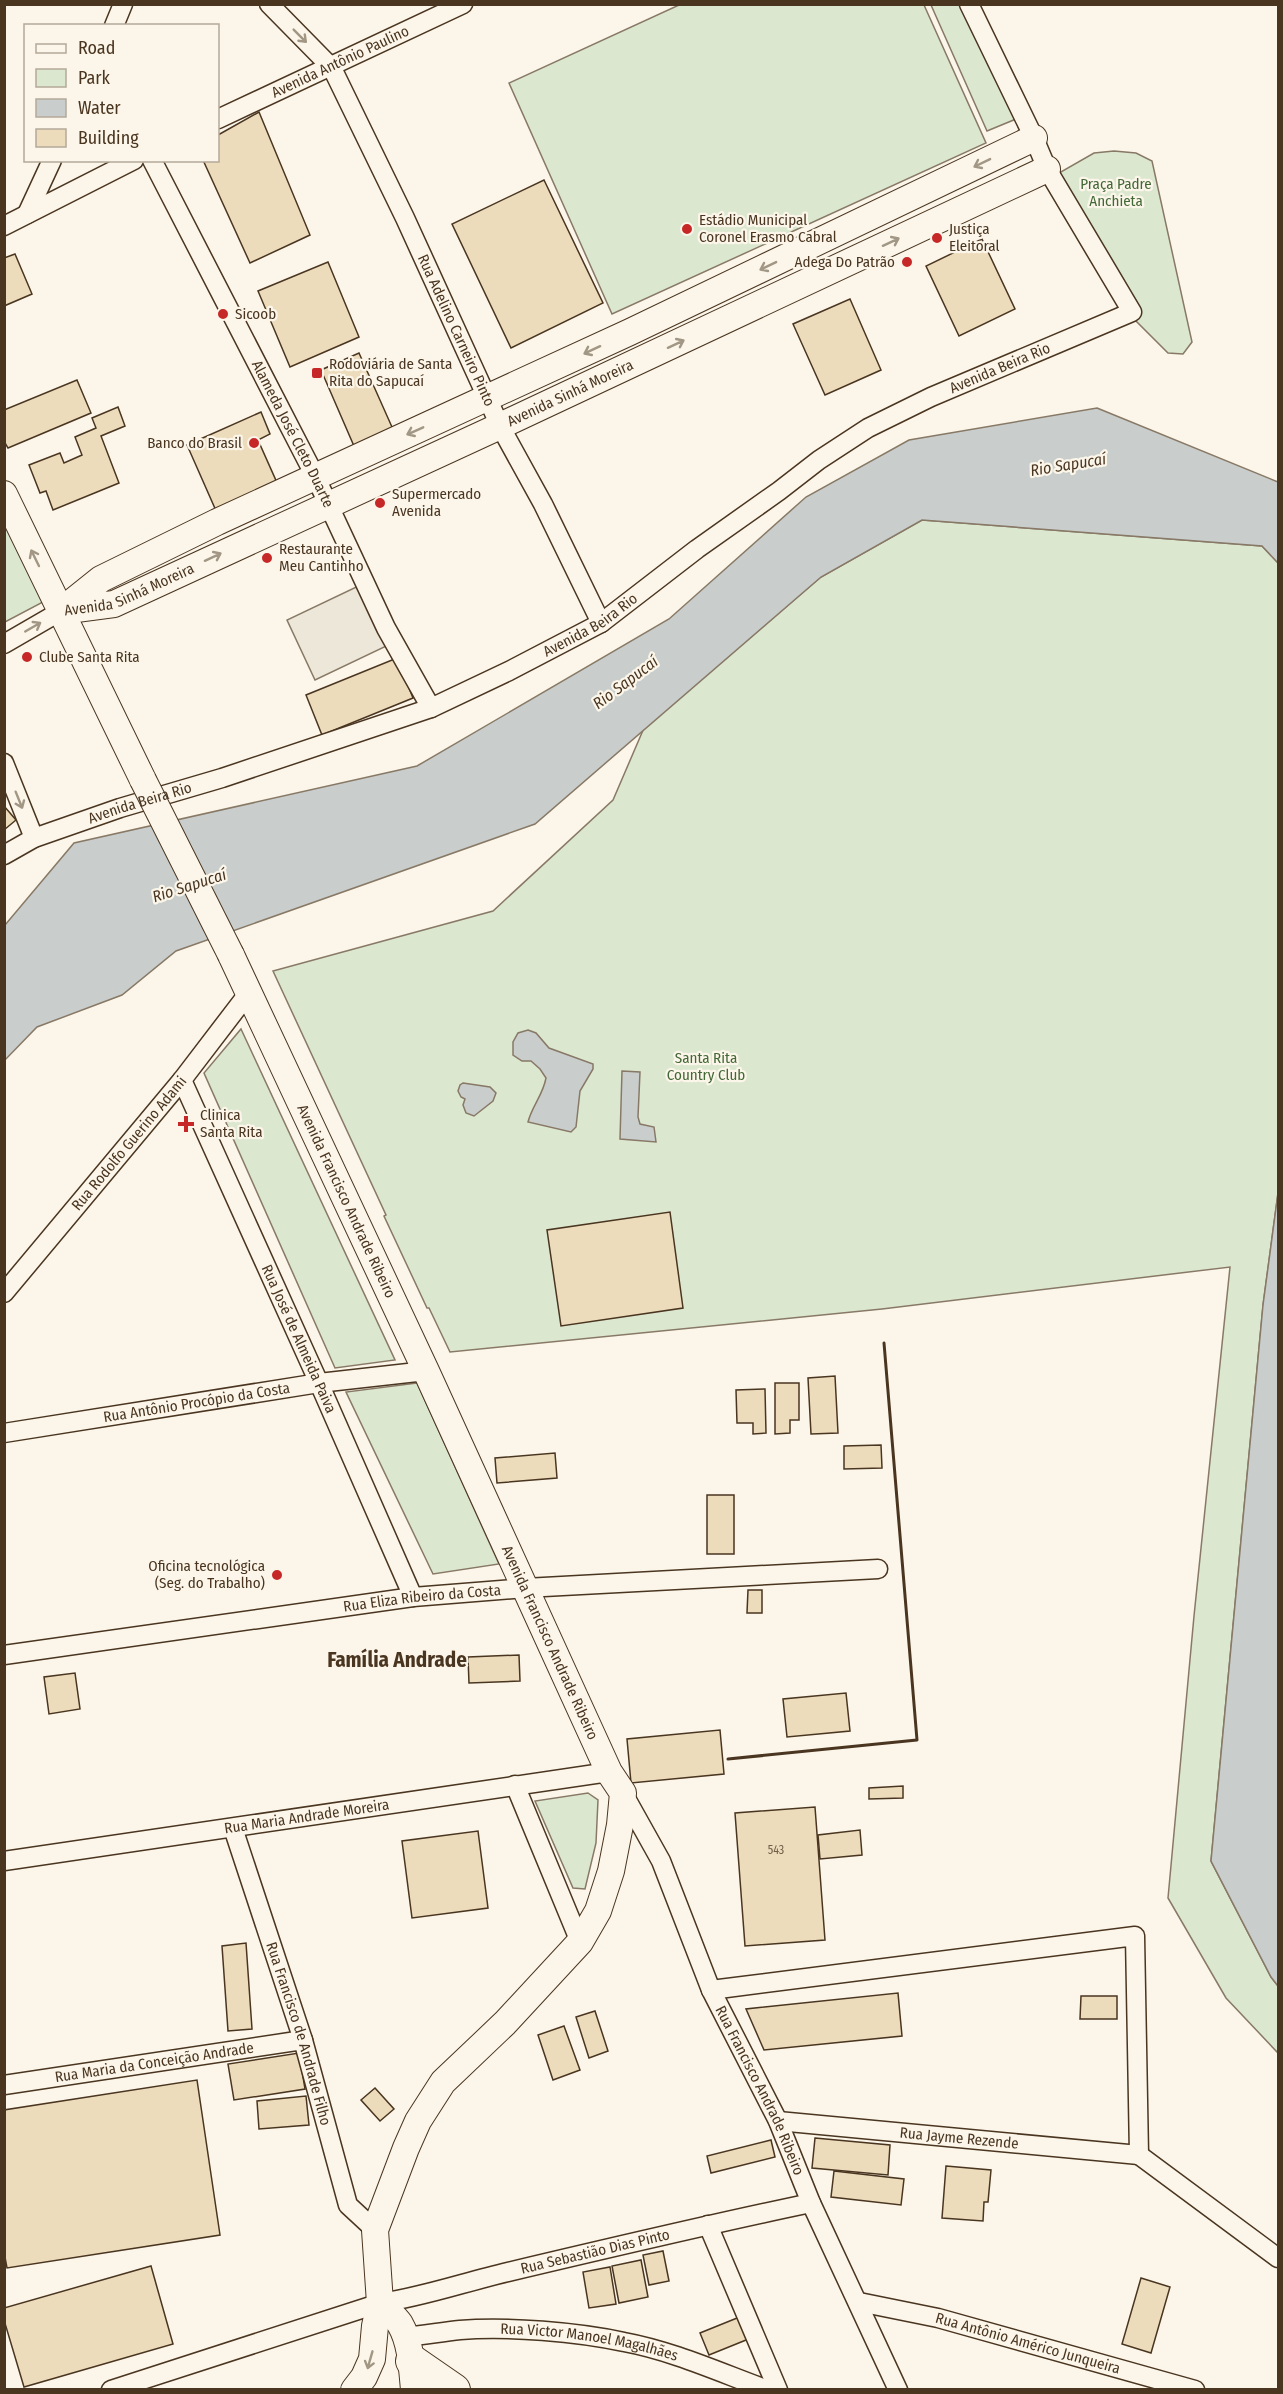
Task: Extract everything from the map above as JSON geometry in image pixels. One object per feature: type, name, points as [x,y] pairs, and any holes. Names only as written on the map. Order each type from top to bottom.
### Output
[{"type":"highway","points":[[410,2363],[454,2390]]},
{"type":"street","points":[[115,24],[123,4]]},
{"type":"street","name":"Rua Adelino Carneiro Pinto","points":[[269,4],[332,68],[405,218],[500,426],[543,504],[601,623]]},
{"type":"street","name":"Avenida Antônio Paulino","points":[[219,119],[332,68],[463,4]]},
{"type":"street","points":[[969,4],[1047,169]]},
{"type":"street","name":"Avenida Sinhá Moreira","points":[[61,611],[101,579],[217,522],[630,332],[1034,138]]},
{"type":"street","points":[[27,214],[51,162]]},
{"type":"street","points":[[4,226],[130,162]]},
{"type":"street","name":"Alameda José Cleto Duarte","points":[[153,162],[316,478],[386,628],[431,708]]},
{"type":"street","name":"Avenida Sinhá Moreira","points":[[61,611],[114,604],[1047,169]]},
{"type":"street","name":"Avenida Beira Rio","points":[[4,855],[34,838],[120,808],[222,778],[431,708],[601,623],[697,549],[819,460],[868,428],[932,397],[1132,312],[1047,169]]},
{"type":"street","points":[[630,332],[643,359]]},
{"type":"street","name":"Avenida Francisco Andrade Ribeiro","points":[[4,494],[143,780],[250,991],[616,1783],[620,1825],[611,1871],[598,1911],[580,1942],[505,2023],[443,2082],[418,2121],[375,2230],[380,2303],[372,2359],[364,2377],[354,2390]]},
{"type":"street","points":[[4,644],[61,611]]},
{"type":"street","points":[[4,763],[34,838]]},
{"type":"street","name":"Rua Rodolfo Guerino Adami","points":[[4,1293],[182,1080],[250,991]]},
{"type":"street","name":"Rua José de Almeida Paiva","points":[[182,1080],[413,1597]]},
{"type":"street","name":"Rua Antônio Procópio da Costa","points":[[4,1433],[319,1383],[426,1371]]},
{"type":"street","name":"Rua Eliza Ribeiro da Costa","points":[[4,1655],[413,1597],[525,1588],[878,1569]]},
{"type":"street","name":"Rua Maria Andrade Moreira","points":[[4,1861],[514,1785],[616,1783]]},
{"type":"street","name":"Rua Francisco Andrade Ribeiro","points":[[616,1783],[661,1861],[711,1990],[778,2121],[811,2203],[898,2390]]},
{"type":"street","points":[[514,1785],[580,1942]]},
{"type":"street","name":"Rua Francisco de Andrade Filho","points":[[233,1828],[303,2040],[348,2205],[375,2230]]},
{"type":"street","points":[[711,1990],[1135,1936],[1140,2155],[1278,2258]]},
{"type":"street","name":"Rua Maria da Conceição Andrade","points":[[4,2085],[303,2040]]},
{"type":"street","name":"Rua Jayme Rezende","points":[[778,2121],[1140,2155]]},
{"type":"street","name":"Rua Sebastião Dias Pinto","points":[[380,2303],[402,2300],[460,2283],[708,2224],[811,2203]]},
{"type":"street","points":[[708,2224],[778,2390]]},
{"type":"street","name":"Rua Antônio Américo Junqueira","points":[[859,2302],[938,2318],[1195,2390]]},
{"type":"street","points":[[111,2390],[380,2303],[399,2322],[410,2363]]},
{"type":"street","name":"Rua Victor Manoel Magalhães","points":[[410,2363],[462,2330],[585,2336],[625,2342],[656,2350],[768,2390]]},
{"type":"green space","name":"Estádio Municipal Coronel Erasmo Cabral","points":[[679,5],[924,5],[986,143],[612,314],[509,83]]},
{"type":"green space","points":[[931,5],[963,5],[1016,119],[987,131]]},
{"type":"green space","name":"Praça Padre Anchieta","points":[[1114,151],[1136,153],[1152,161],[1192,342],[1183,354],[1168,353],[1136,321],[1059,173],[1094,153]]},
{"type":"green space","name":"Santa Rita Country Club","points":[[922,520],[1262,546],[1278,563],[1278,1193],[1263,1305],[1211,1861],[1271,1977],[1278,1986],[1278,2053],[1226,1998],[1168,1898],[1230,1267],[882,1309],[450,1352],[384,1216],[386,1215],[273,971],[493,911],[613,800],[644,728],[821,577]]},
{"type":"green space","points":[[4,522],[43,602],[5,622],[4,622]]},
{"type":"green space","points":[[241,1029],[395,1360],[335,1368],[204,1073]]},
{"type":"green space","points":[[417,1383],[499,1564],[433,1574],[346,1392]]},
{"type":"green space","points":[[588,1793],[598,1800],[596,1843],[585,1889],[573,1888],[535,1801]]},
{"type":"shaded area","points":[[371,580],[399,640],[315,680],[287,620]]},
{"type":"water","name":"Rio Sapucaí","points":[[1097,408],[1278,482],[1278,563],[1262,546],[922,520],[821,577],[535,824],[176,951],[122,995],[37,1027],[5,1060],[5,925],[74,843],[417,766],[669,619],[806,497],[909,440]]},
{"type":"water","points":[[528,1030],[536,1033],[549,1048],[593,1064],[593,1069],[580,1091],[576,1127],[571,1132],[528,1122],[546,1078],[531,1061],[522,1061],[513,1055],[513,1042],[518,1033]]},
{"type":"water","points":[[622,1071],[640,1072],[638,1117],[640,1124],[654,1127],[656,1142],[620,1139]]},
{"type":"water","points":[[463,1083],[490,1087],[496,1093],[493,1101],[474,1116],[466,1113],[463,1105],[465,1099],[458,1091]]},
{"type":"water","points":[[1278,1193],[1278,1986],[1271,1977],[1211,1861],[1263,1305]]},
{"type":"building","points":[[259,112],[310,235],[250,263],[204,162],[219,162],[219,134]]},
{"type":"building","points":[[544,180],[603,303],[511,348],[452,224]]},
{"type":"building","points":[[982,239],[1015,309],[959,336],[926,266]]},
{"type":"building","points":[[15,254],[32,294],[4,306],[4,258]]},
{"type":"building","points":[[328,262],[359,337],[290,367],[258,291]]},
{"type":"building","points":[[850,299],[881,370],[825,395],[793,324]]},
{"type":"building","points":[[359,353],[396,436],[357,453],[321,370]]},
{"type":"building","points":[[77,380],[91,413],[8,448],[4,441],[4,410]]},
{"type":"building","points":[[118,407],[125,426],[101,436],[119,483],[53,510],[46,491],[40,493],[29,465],[60,453],[64,463],[82,455],[75,437],[96,428],[92,418]]},
{"type":"building","points":[[261,412],[270,434],[258,440],[278,485],[217,513],[187,445]]},
{"type":"building","points":[[397,658],[413,698],[322,735],[306,695]]},
{"type":"building","points":[[4,806],[16,820],[4,830]]},
{"type":"building","points":[[670,1212],[683,1308],[561,1326],[547,1230]]},
{"type":"building","points":[[835,1376],[838,1433],[811,1434],[808,1378]]},
{"type":"building","points":[[775,1383],[799,1383],[799,1420],[790,1420],[790,1433],[775,1434]]},
{"type":"building","points":[[765,1389],[766,1433],[753,1434],[753,1423],[737,1423],[736,1390]]},
{"type":"building","points":[[881,1445],[882,1468],[844,1469],[844,1446]]},
{"type":"building","points":[[555,1453],[557,1478],[497,1483],[495,1458]]},
{"type":"building","points":[[707,1495],[734,1495],[734,1554],[707,1554]]},
{"type":"building","points":[[748,1590],[762,1590],[762,1613],[747,1613]]},
{"type":"building","points":[[519,1655],[520,1681],[469,1683],[468,1657]]},
{"type":"building","points":[[75,1673],[80,1709],[49,1714],[44,1677]]},
{"type":"building","points":[[846,1693],[850,1731],[787,1737],[783,1699]]},
{"type":"building","points":[[720,1730],[724,1774],[631,1783],[627,1739]]},
{"type":"building","points":[[903,1786],[903,1798],[869,1799],[869,1788]]},
{"type":"building","points":[[815,1807],[825,1940],[745,1946],[735,1813]]},
{"type":"building","points":[[860,1830],[862,1855],[820,1859],[818,1835]]},
{"type":"building","points":[[478,1831],[488,1908],[412,1918],[402,1841]]},
{"type":"building","points":[[246,1943],[252,2029],[228,2031],[222,1946]]},
{"type":"building","points":[[898,1993],[902,2036],[764,2050],[746,2009]]},
{"type":"building","points":[[1081,1996],[1117,1996],[1117,2019],[1080,2019]]},
{"type":"building","points":[[595,2011],[608,2051],[589,2058],[576,2017]]},
{"type":"building","points":[[564,2026],[580,2070],[553,2080],[538,2035]]},
{"type":"building","points":[[299,2053],[305,2089],[234,2100],[228,2064]]},
{"type":"building","points":[[197,2080],[220,2235],[7,2268],[4,2252],[4,2110]]},
{"type":"building","points":[[375,2088],[394,2109],[380,2121],[361,2100]]},
{"type":"building","points":[[306,2096],[309,2125],[259,2129],[257,2101]]},
{"type":"building","points":[[815,2138],[890,2145],[888,2175],[812,2168]]},
{"type":"building","points":[[771,2140],[775,2157],[711,2173],[707,2156]]},
{"type":"building","points":[[946,2166],[991,2170],[988,2202],[984,2202],[983,2221],[942,2218]]},
{"type":"building","points":[[834,2171],[904,2179],[901,2205],[831,2197]]},
{"type":"building","points":[[663,2251],[669,2281],[649,2285],[643,2255]]},
{"type":"building","points":[[641,2260],[648,2297],[619,2303],[612,2266]]},
{"type":"building","points":[[151,2266],[173,2344],[24,2387],[4,2320],[4,2308]]},
{"type":"building","points":[[610,2267],[616,2304],[589,2308],[583,2272]]},
{"type":"building","points":[[1141,2278],[1170,2287],[1151,2353],[1122,2344]]},
{"type":"building","points":[[742,2316],[751,2338],[709,2355],[700,2333]]},
{"type":"wall","points":[[728,1759],[917,1740],[884,1343]]},
{"type":"place","name":"Estádio Municipal Coronel Erasmo Cabral","points":[[687,229]]},
{"type":"place","name":"Justiça Eleitoral","points":[[937,238]]},
{"type":"place","name":"Adega Do Patrão","points":[[907,262]]},
{"type":"place","name":"Sicoob","points":[[223,314]]},
{"type":"place","name":"Rodoviária de Santa Rita do Sapucaí","points":[[317,373]]},
{"type":"place","name":"Banco do Brasil","points":[[254,443]]},
{"type":"place","name":"Supermercado Avenida","points":[[380,503]]},
{"type":"place","name":"Restaurante Meu Cantinho","points":[[267,558]]},
{"type":"place","name":"Clube Santa Rita","points":[[27,657]]},
{"type":"place","name":"Clinica Santa Rita","points":[[186,1124]]},
{"type":"place","name":"Oficina tecnológica (Seg. do Trabalho)","points":[[277,1575]]},
{"type":"district","name":"Família Andrade","points":[[397,1660]]}]
